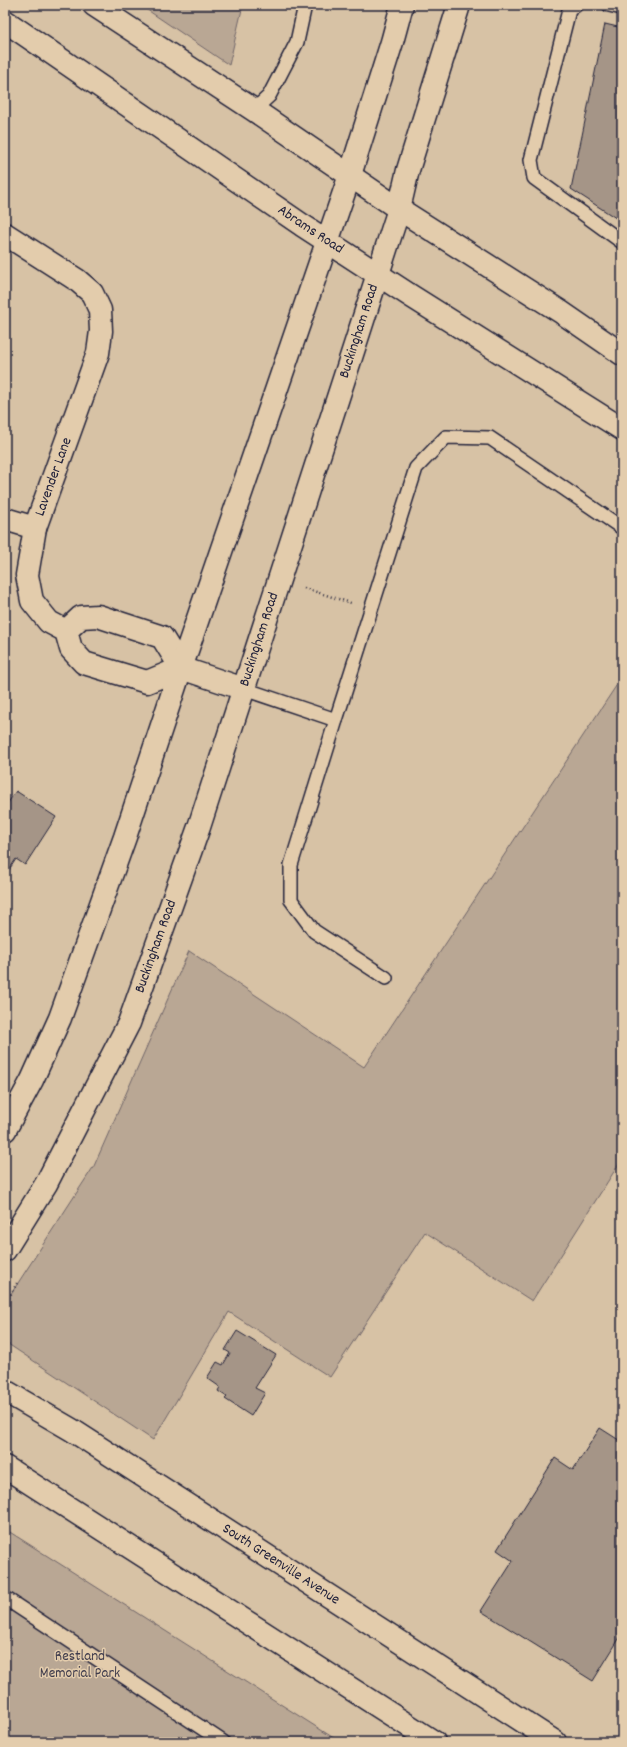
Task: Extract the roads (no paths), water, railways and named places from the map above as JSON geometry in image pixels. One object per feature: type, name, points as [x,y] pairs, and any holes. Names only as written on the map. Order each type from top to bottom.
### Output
[{"type":"street","points":[[94,5],[254,110],[399,209],[561,312],[622,354]]},
{"type":"street","points":[[5,1130],[32,1080],[60,1018],[125,837],[181,668],[350,175],[392,42],[402,5]]},
{"type":"street","name":"Buckingham Road","points":[[5,1250],[46,1184],[129,1023],[199,826],[244,689],[399,209],[408,170],[459,5]]},
{"type":"street","name":"Abrams Road","points":[[5,21],[327,241],[622,428]]},
{"type":"street","name":"Lavender Lane","points":[[5,234],[77,280],[92,293],[100,310],[102,331],[98,353],[36,528],[27,576],[32,600],[49,622],[66,631]]},
{"type":"street","points":[[5,519],[36,528]]},
{"type":"street","points":[[181,668],[147,682],[84,663],[71,649],[66,631],[81,617],[98,616],[162,637],[181,668],[244,689]]},
{"type":"street","name":"South Greenville Avenue","points":[[5,1391],[72,1430],[555,1742]]},
{"type":"street","points":[[5,1467],[434,1742]]},
{"type":"lane","points":[[254,110],[269,96],[297,42],[305,5]]},
{"type":"lane","points":[[576,5],[569,10],[531,160],[534,178],[622,242]]},
{"type":"lane","points":[[609,5],[622,8]]},
{"type":"lane","points":[[386,978],[314,931],[291,900],[291,865],[416,468],[446,437],[490,438],[622,528]]},
{"type":"lane","points":[[244,689],[336,720]]},
{"type":"lane","points":[[5,1598],[223,1742]]},
{"type":"park label","name":"Restland Memorial Park","points":[[80,1666]]}]
